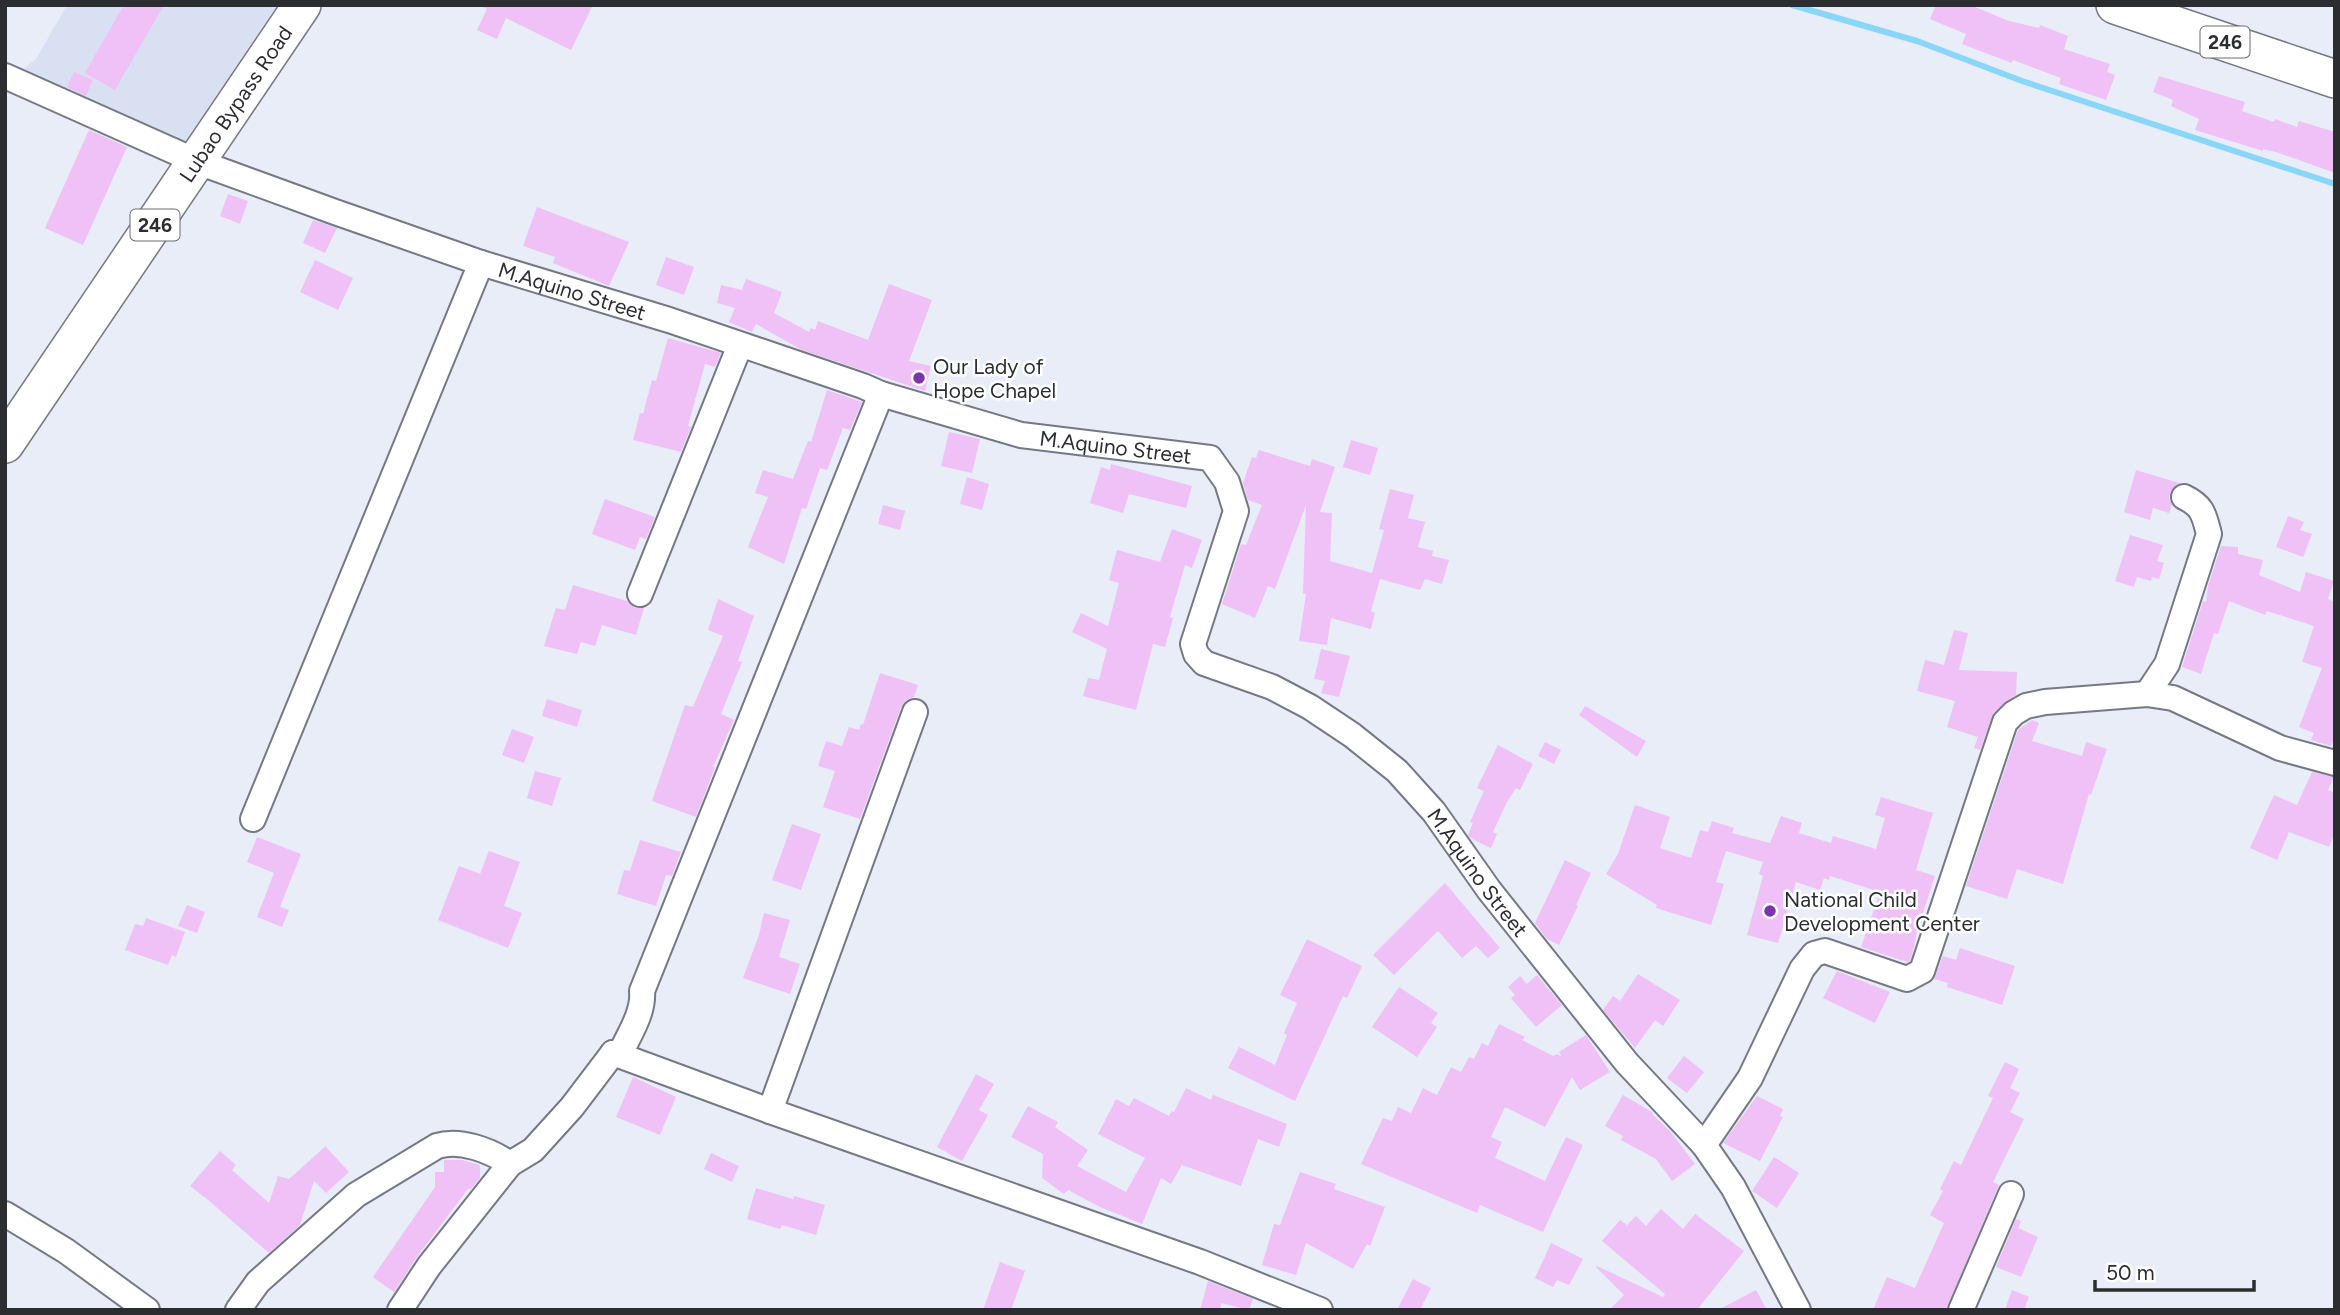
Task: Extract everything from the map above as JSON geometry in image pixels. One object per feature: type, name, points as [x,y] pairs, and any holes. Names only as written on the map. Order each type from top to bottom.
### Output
[{"type":"highway","name":"Lubao Bypass Road","points":[[5,444],[302,5]]},
{"type":"highway","name":"246","points":[[2115,5],[2335,79]]},
{"type":"street","name":"M.Aquino Street","points":[[5,76],[198,162],[481,263],[669,320],[881,394],[1021,435],[1210,458],[1227,482],[1236,511],[1194,644],[1196,654],[1212,667],[1272,687],[1310,706],[1397,771],[1434,812],[1489,890],[1627,1063],[1704,1144],[1733,1187],[1798,1310]]},
{"type":"street","points":[[253,819],[481,263]]},
{"type":"street","points":[[640,594],[740,345]]},
{"type":"street","points":[[400,1310],[429,1266],[510,1164],[533,1150],[572,1107],[613,1053],[621,1052],[643,1001],[642,991],[881,394]]},
{"type":"street","points":[[2147,694],[2167,664],[2209,534],[2205,516],[2196,503],[2184,497]]},
{"type":"street","points":[[1704,1144],[1750,1078],[1802,969],[1814,954],[1825,951],[1907,979],[1922,971],[2006,722],[2014,713],[2026,706],[2045,702],[2147,694],[2174,698],[2280,748],[2335,762]]},
{"type":"street","points":[[770,1111],[915,712]]},
{"type":"street","points":[[613,1053],[1200,1262],[1320,1310]]},
{"type":"street","points":[[238,1310],[258,1282],[356,1195],[437,1146],[450,1142],[463,1144],[502,1158],[510,1164]]},
{"type":"street","points":[[1961,1310],[2011,1194]]},
{"type":"street","points":[[5,1214],[66,1251],[146,1310]]},
{"type":"shaded area","points":[[67,5],[277,5],[184,143],[19,73],[36,59]]},
{"type":"building","points":[[124,5],[164,5],[115,90],[85,73]]},
{"type":"building","points":[[480,5],[593,5],[571,50],[506,18],[497,39],[477,30],[487,9]]},
{"type":"building","points":[[1936,5],[1970,5],[2009,21],[2039,28],[2040,25],[2068,36],[2064,49],[2110,64],[2107,72],[2115,75],[2106,100],[2059,84],[2061,78],[1962,44],[1966,34],[1930,19]]},
{"type":"building","points":[[74,72],[93,80],[86,96],[67,87]]},
{"type":"building","points":[[2159,76],[2245,102],[2242,111],[2274,122],[2275,119],[2297,127],[2299,121],[2335,132],[2335,173],[2276,152],[2263,151],[2195,130],[2199,119],[2171,106],[2173,100],[2153,92]]},
{"type":"building","points":[[89,130],[127,147],[83,245],[45,228]]},
{"type":"building","points":[[228,194],[248,201],[240,224],[220,216]]},
{"type":"building","points":[[537,207],[629,242],[609,286],[553,263],[555,257],[523,246]]},
{"type":"building","points":[[313,220],[337,228],[325,253],[303,243]]},
{"type":"building","points":[[666,257],[694,267],[684,295],[656,285]]},
{"type":"building","points":[[315,260],[353,278],[338,310],[300,292]]},
{"type":"building","points":[[746,279],[782,292],[774,313],[809,332],[811,328],[815,330],[818,321],[868,340],[889,284],[932,300],[909,361],[931,366],[925,391],[802,350],[756,324],[752,332],[729,322],[735,308],[717,303],[721,285],[742,290]]},
{"type":"building","points":[[668,338],[721,353],[715,367],[705,364],[688,426],[691,427],[681,452],[633,440],[652,380],[656,381]]},
{"type":"building","points":[[827,390],[862,402],[850,430],[843,428],[827,470],[820,468],[806,509],[802,508],[784,564],[748,547],[768,497],[755,493],[763,470],[793,479],[808,441],[811,442]]},
{"type":"building","points":[[949,432],[980,439],[972,473],[941,466]]},
{"type":"building","points":[[1351,440],[1378,448],[1370,475],[1343,467]]},
{"type":"building","points":[[1259,450],[1310,466],[1312,459],[1335,467],[1320,512],[1332,513],[1330,561],[1372,573],[1384,530],[1379,529],[1390,489],[1414,495],[1408,518],[1425,522],[1418,547],[1433,551],[1432,556],[1449,560],[1442,584],[1425,579],[1420,590],[1380,579],[1371,611],[1375,613],[1371,629],[1331,618],[1327,645],[1299,641],[1306,594],[1303,593],[1306,505],[1275,589],[1268,586],[1255,618],[1222,604],[1241,544],[1246,545],[1262,505],[1248,500],[1243,483],[1252,457],[1256,458]]},
{"type":"building","points":[[1111,464],[1192,486],[1186,508],[1129,494],[1123,513],[1090,503],[1101,467],[1110,470]]},
{"type":"building","points":[[2136,470],[2179,483],[2171,491],[2169,498],[2172,505],[2169,513],[2153,508],[2150,520],[2124,512]]},
{"type":"building","points":[[967,477],[989,484],[982,510],[960,504]]},
{"type":"building","points":[[605,499],[655,517],[646,539],[640,537],[635,550],[592,534]]},
{"type":"building","points":[[883,505],[905,511],[900,530],[878,524]]},
{"type":"building","points":[[2288,516],[2304,522],[2300,530],[2312,534],[2303,557],[2276,547]]},
{"type":"building","points":[[1172,529],[1202,540],[1192,568],[1185,565],[1170,617],[1173,618],[1165,647],[1153,644],[1136,710],[1083,696],[1088,678],[1099,680],[1107,649],[1072,632],[1081,613],[1108,626],[1119,583],[1109,580],[1117,550],[1160,562]]},
{"type":"building","points":[[2130,535],[2163,545],[2157,561],[2164,563],[2159,579],[2152,577],[2151,581],[2137,577],[2134,587],[2115,581]]},
{"type":"building","points":[[2221,546],[2238,547],[2238,554],[2263,560],[2259,575],[2300,592],[2306,572],[2334,581],[2328,599],[2335,602],[2335,737],[2331,746],[2311,740],[2314,733],[2299,727],[2322,668],[2302,662],[2314,626],[2267,611],[2265,615],[2229,601],[2218,634],[2214,633],[2201,674],[2182,667],[2203,601],[2206,602],[2208,586]]},
{"type":"building","points":[[573,585],[627,601],[635,608],[644,608],[636,635],[602,625],[595,646],[581,642],[577,654],[544,646],[556,608],[565,610]]},
{"type":"building","points":[[718,599],[754,616],[738,661],[742,662],[721,714],[734,720],[713,767],[696,817],[652,801],[685,705],[693,707],[723,636],[708,630]]},
{"type":"building","points":[[1954,630],[1968,633],[1959,670],[2017,672],[2016,695],[1994,712],[1980,750],[1974,748],[1978,737],[1947,727],[1955,701],[1917,691],[1925,660],[1944,665]]},
{"type":"building","points":[[1321,649],[1350,656],[1339,697],[1321,693],[1325,681],[1314,679]]},
{"type":"building","points":[[880,673],[918,685],[914,697],[906,700],[901,707],[860,819],[823,807],[835,771],[818,766],[826,741],[842,746],[849,727],[859,730],[861,724],[863,725]]},
{"type":"building","points":[[547,699],[582,710],[577,727],[542,716]]},
{"type":"building","points":[[1585,706],[1646,741],[1637,757],[1579,715]]},
{"type":"building","points":[[2032,720],[2039,723],[2032,741],[2082,756],[2086,742],[2107,749],[2091,795],[2089,794],[2063,884],[2017,869],[2007,899],[1966,886],[2018,730]]},
{"type":"building","points":[[512,729],[534,737],[524,763],[502,755]]},
{"type":"building","points":[[1545,742],[1561,750],[1554,764],[1538,756]]},
{"type":"building","points":[[1498,745],[1533,764],[1520,790],[1516,788],[1507,802],[1493,832],[1497,834],[1491,848],[1468,835],[1473,823],[1470,822],[1484,791],[1477,788]]},
{"type":"building","points":[[535,771],[561,778],[552,806],[527,798]]},
{"type":"building","points":[[2312,772],[2334,777],[2328,790],[2335,793],[2335,833],[2329,847],[2289,832],[2277,860],[2250,848],[2274,795],[2297,805]]},
{"type":"building","points":[[1881,797],[1933,813],[1916,870],[1935,876],[1910,961],[1907,962],[1861,947],[1880,892],[1830,876],[1829,880],[1824,878],[1820,890],[1796,882],[1778,943],[1747,935],[1763,876],[1759,874],[1763,862],[1726,851],[1716,882],[1724,884],[1711,925],[1656,908],[1657,905],[1606,874],[1618,854],[1635,805],[1670,817],[1660,848],[1691,858],[1700,830],[1708,832],[1712,821],[1734,828],[1732,833],[1770,843],[1781,816],[1802,823],[1799,833],[1831,843],[1833,836],[1876,849],[1885,818],[1875,815]]},
{"type":"building","points":[[792,824],[821,834],[801,890],[772,880]]},
{"type":"building","points":[[257,837],[301,854],[280,907],[289,910],[282,927],[257,917],[274,873],[247,862]]},
{"type":"building","points":[[640,840],[681,852],[672,876],[666,875],[656,906],[617,894],[624,870],[630,871]]},
{"type":"building","points":[[489,851],[520,862],[504,906],[522,913],[508,948],[438,920],[459,866],[480,874]]},
{"type":"building","points":[[1565,860],[1591,873],[1559,945],[1547,939],[1535,923]]},
{"type":"building","points":[[1445,883],[1500,948],[1488,958],[1476,946],[1462,958],[1438,931],[1394,975],[1373,955]]},
{"type":"building","points":[[187,905],[205,912],[197,933],[178,926]]},
{"type":"building","points":[[764,913],[790,920],[779,957],[800,964],[790,994],[743,978]]},
{"type":"building","points":[[146,918],[185,932],[176,957],[172,955],[168,965],[125,950],[135,924],[143,926]]},
{"type":"building","points":[[1307,939],[1362,966],[1347,998],[1343,996],[1295,1101],[1228,1068],[1239,1047],[1275,1065],[1287,1035],[1284,1033],[1297,1003],[1280,995]]},
{"type":"building","points":[[1960,948],[2015,966],[2002,1005],[1947,987],[1948,983],[1934,979],[1943,956],[1956,960]]},
{"type":"building","points":[[1837,971],[1890,992],[1875,1023],[1823,998]]},
{"type":"building","points":[[1638,974],[1680,1000],[1663,1026],[1655,1020],[1635,1048],[1603,1010],[1613,996],[1620,1001]]},
{"type":"building","points":[[1537,975],[1562,1005],[1536,1027],[1511,998],[1515,995],[1508,987],[1520,976],[1527,984]]},
{"type":"building","points":[[1399,987],[1438,1013],[1431,1023],[1437,1027],[1417,1057],[1372,1027]]},
{"type":"building","points":[[1499,1024],[1553,1056],[1557,1054],[1562,1057],[1559,1052],[1586,1035],[1610,1072],[1580,1090],[1572,1077],[1545,1127],[1505,1107],[1491,1137],[1502,1142],[1495,1158],[1545,1181],[1566,1137],[1583,1145],[1543,1232],[1480,1205],[1477,1213],[1361,1164],[1383,1118],[1392,1121],[1398,1107],[1411,1113],[1423,1088],[1437,1095],[1451,1067],[1461,1072],[1469,1057],[1474,1059],[1482,1043],[1488,1046]]},
{"type":"building","points":[[1684,1056],[1704,1072],[1687,1093],[1667,1078]]},
{"type":"building","points":[[2005,1062],[2019,1069],[2010,1088],[2020,1093],[2010,1112],[2024,1119],[1993,1182],[1999,1185],[1946,1310],[1873,1310],[1887,1277],[1915,1288],[1944,1223],[1930,1215],[1943,1191],[1940,1189],[1954,1161],[1961,1165],[1993,1098],[1988,1096]]},
{"type":"building","points":[[976,1074],[994,1084],[979,1110],[988,1115],[962,1161],[937,1147]]},
{"type":"building","points":[[633,1077],[676,1097],[660,1135],[616,1117]]},
{"type":"building","points":[[1186,1088],[1211,1100],[1213,1095],[1287,1124],[1279,1147],[1258,1139],[1241,1186],[1182,1165],[1171,1184],[1161,1178],[1142,1224],[1068,1190],[1064,1194],[1042,1178],[1043,1154],[1011,1137],[1028,1106],[1058,1122],[1055,1127],[1088,1150],[1077,1166],[1126,1192],[1145,1158],[1098,1134],[1116,1099],[1129,1106],[1134,1098],[1169,1116],[1174,1112]]},
{"type":"building","points":[[1623,1095],[1652,1112],[1695,1164],[1672,1181],[1656,1159],[1621,1140],[1623,1136],[1605,1126]]},
{"type":"building","points":[[1757,1096],[1783,1109],[1780,1116],[1783,1117],[1760,1161],[1723,1143]]},
{"type":"building","points":[[327,1145],[349,1172],[326,1193],[314,1181],[300,1225],[269,1253],[190,1186],[220,1151],[236,1165],[232,1170],[269,1203],[278,1176],[289,1179]]},
{"type":"building","points":[[711,1153],[739,1166],[732,1182],[704,1169]]},
{"type":"building","points":[[1774,1157],[1799,1173],[1777,1208],[1752,1191]]},
{"type":"building","points":[[444,1160],[462,1160],[480,1165],[480,1178],[468,1189],[394,1292],[373,1277],[435,1187],[435,1172],[444,1172]]},
{"type":"building","points":[[1300,1172],[1336,1184],[1334,1189],[1385,1207],[1370,1246],[1367,1244],[1353,1269],[1306,1243],[1296,1275],[1262,1265],[1274,1224],[1280,1225]]},
{"type":"building","points":[[756,1188],[825,1205],[816,1235],[782,1225],[780,1229],[747,1219]]},
{"type":"building","points":[[1661,1209],[1683,1229],[1695,1214],[1744,1251],[1697,1310],[1609,1310],[1624,1295],[1597,1266],[1663,1297],[1665,1294],[1602,1241],[1620,1220],[1627,1225],[1636,1216],[1646,1226]]},
{"type":"building","points":[[2016,1219],[2021,1221],[2018,1228],[2038,1237],[2021,1277],[1996,1267]]},
{"type":"building","points":[[1551,1243],[1583,1259],[1569,1285],[1557,1280],[1553,1287],[1535,1278]]},
{"type":"building","points":[[1000,1262],[1025,1271],[1011,1310],[983,1310]]},
{"type":"building","points":[[1413,1279],[1431,1288],[1420,1310],[1397,1310]]},
{"type":"building","points":[[1208,1281],[1253,1299],[1249,1310],[1221,1303],[1220,1310],[1200,1310]]},
{"type":"building","points":[[1756,1290],[1767,1310],[1718,1310]]},
{"type":"building","points":[[2012,1290],[2029,1297],[2024,1310],[2005,1310]]},
{"type":"waterway","points":[[1792,5],[1917,41],[2022,81],[2335,184]]},
{"type":"place","name":"Our Lady of Hope Chapel","points":[[919,378]]},
{"type":"place","name":"National Child Development Center","points":[[1770,911]]}]
